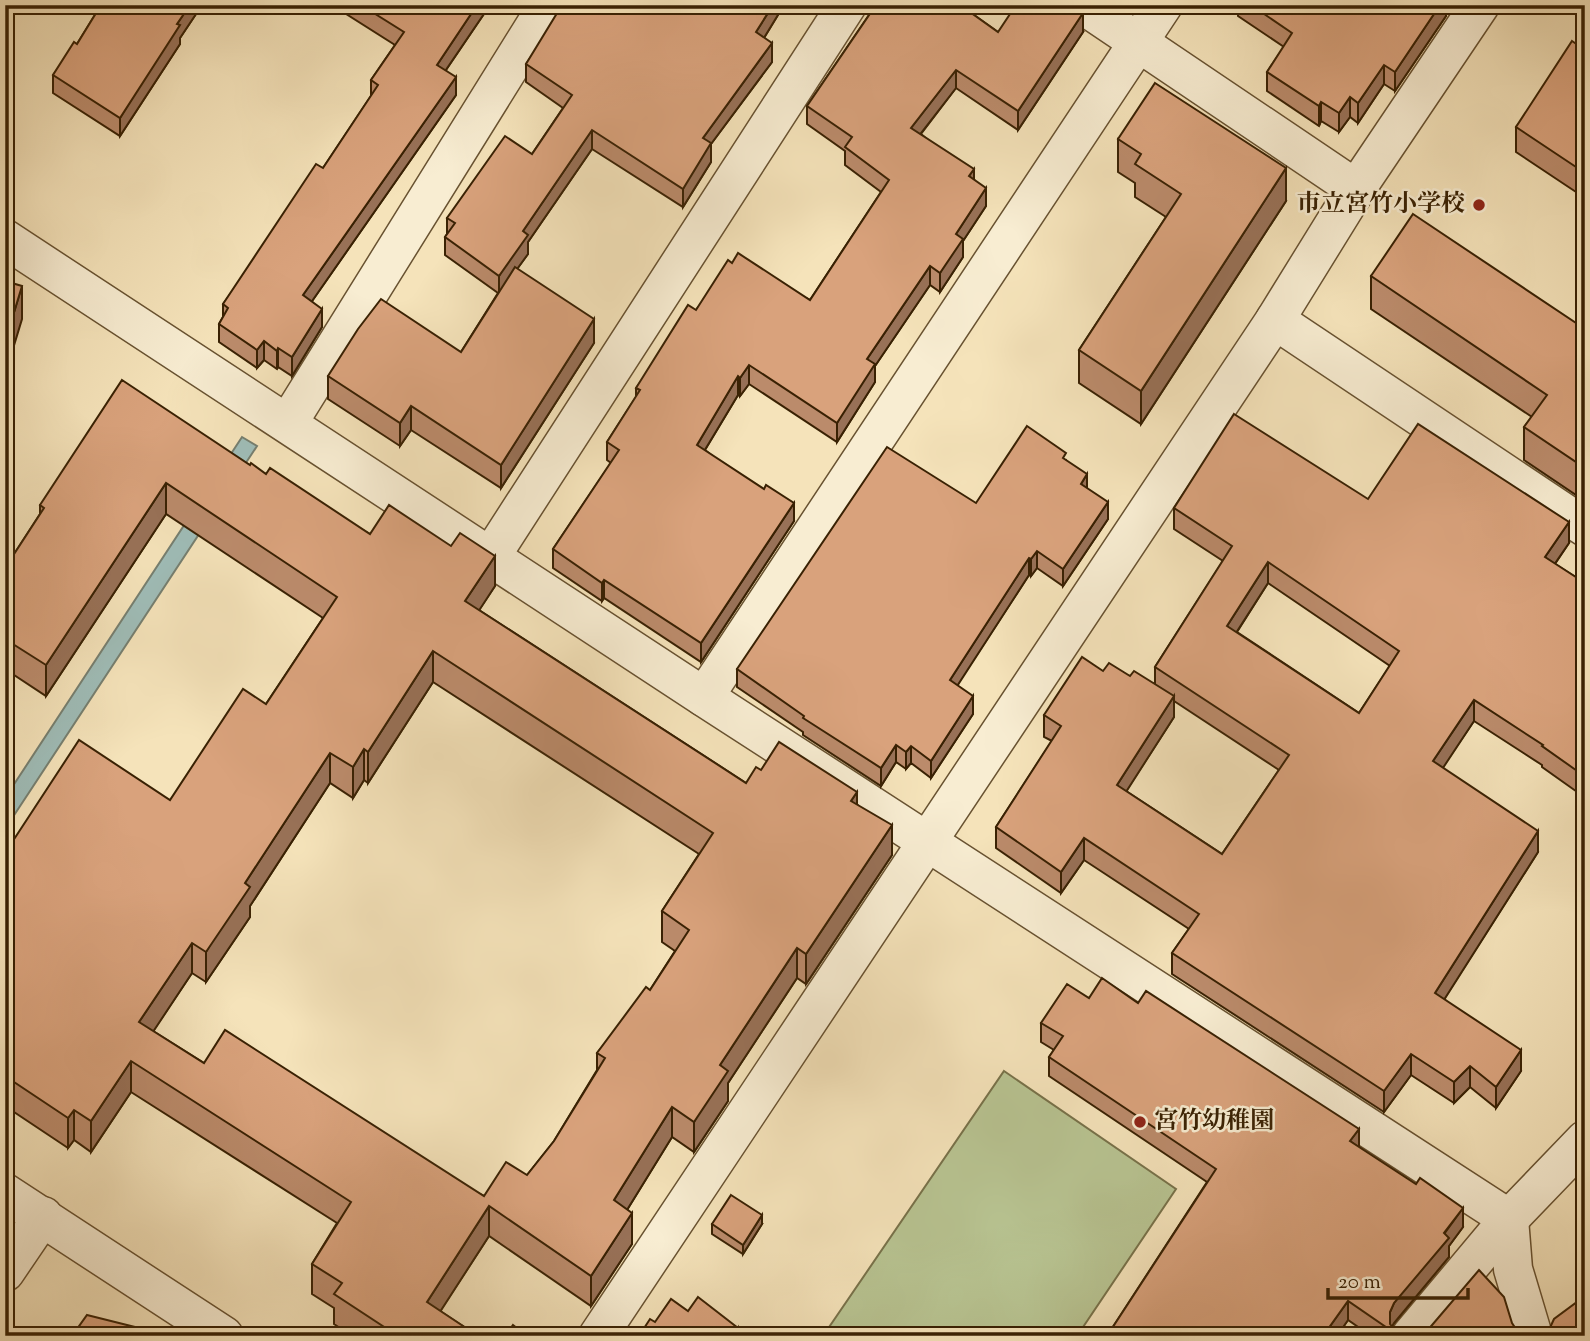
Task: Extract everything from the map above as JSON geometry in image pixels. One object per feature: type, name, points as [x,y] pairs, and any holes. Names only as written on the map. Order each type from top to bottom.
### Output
[{"type":"street","points":[[288,423],[548,5]]},
{"type":"street","points":[[491,556],[846,5]]},
{"type":"street","points":[[1083,5],[1356,190]]},
{"type":"street","points":[[704,697],[1163,5]]},
{"type":"street","points":[[598,1336],[1275,320],[1356,190],[1480,5]]},
{"type":"street","points":[[5,239],[704,697],[1509,1219]]},
{"type":"street","points":[[1275,320],[1585,527]]},
{"type":"street","points":[[1410,1336],[1509,1219],[1585,1140]]},
{"type":"street","points":[[5,1193],[225,1336]]},
{"type":"street","points":[[5,1272],[43,1216]]},
{"type":"street","points":[[1509,1219],[1513,1269],[1533,1336]]},
{"type":"green space","points":[[1004,1071],[1176,1189],[1077,1336],[823,1336]]},
{"type":"water","points":[[242,437],[257,446],[5,829],[5,798]]},
{"type":"building","points":[[101,5],[190,5],[120,118],[53,75],[74,42],[77,44]]},
{"type":"building","points":[[361,5],[477,5],[437,65],[456,77],[303,295],[322,309],[292,357],[278,348],[277,351],[264,341],[257,350],[219,324],[228,308],[223,304],[316,164],[323,168],[378,85],[371,80],[404,32]]},
{"type":"building","points":[[562,5],[773,5],[756,32],[772,43],[703,138],[711,143],[683,189],[592,130],[523,231],[528,235],[499,276],[445,237],[455,223],[447,218],[505,136],[532,154],[572,95],[526,64]]},
{"type":"building","points":[[876,5],[960,5],[998,32],[1016,5],[1074,5],[1083,13],[1018,111],[956,70],[911,128],[974,169],[969,176],[986,188],[956,234],[963,239],[940,273],[930,266],[867,359],[875,364],[837,423],[749,365],[740,378],[738,376],[697,445],[764,489],[766,485],[794,503],[701,643],[604,580],[602,583],[553,549],[619,450],[607,442],[640,390],[636,388],[688,305],[696,310],[728,260],[732,263],[738,253],[810,300],[889,180],[845,147],[852,137],[807,106]]},
{"type":"building","points":[[1251,5],[1440,5],[1395,72],[1384,65],[1358,103],[1350,97],[1339,113],[1321,102],[1319,106],[1267,72],[1292,33]]},
{"type":"building","points":[[1572,41],[1585,50],[1585,173],[1516,127]]},
{"type":"building","points":[[1155,83],[1286,168],[1141,391],[1079,350],[1181,194],[1135,164],[1141,154],[1118,139]]},
{"type":"building","points":[[1413,214],[1585,329],[1585,468],[1524,427],[1547,395],[1371,276]]},
{"type":"building","points":[[515,267],[594,319],[501,465],[411,406],[400,423],[328,376],[381,299],[461,352]]},
{"type":"building","points":[[5,281],[22,286],[5,342]]},
{"type":"building","points":[[122,380],[250,465],[251,463],[266,474],[270,468],[370,534],[389,505],[451,546],[460,533],[495,556],[465,601],[746,783],[756,767],[761,770],[779,742],[857,792],[851,801],[892,825],[806,954],[797,948],[720,1065],[728,1071],[694,1122],[672,1107],[614,1200],[632,1213],[591,1276],[489,1206],[427,1302],[478,1336],[398,1336],[334,1294],[342,1283],[312,1264],[351,1202],[131,1061],[91,1121],[74,1110],[68,1118],[5,1076],[5,853],[79,740],[170,800],[243,689],[266,704],[337,597],[166,483],[46,665],[5,639],[5,568],[44,508],[40,505]],"holes":[[[433,651],[713,833],[662,911],[689,930],[650,990],[646,987],[597,1053],[605,1058],[554,1141],[527,1175],[506,1162],[484,1196],[225,1030],[204,1063],[139,1022],[192,943],[206,952],[250,887],[245,883],[330,753],[353,767],[364,749],[368,752]]]},
{"type":"building","points":[[1234,414],[1368,499],[1418,424],[1569,522],[1545,557],[1585,583],[1585,767],[1580,773],[1474,700],[1433,761],[1538,831],[1435,993],[1521,1050],[1496,1087],[1470,1066],[1454,1082],[1411,1054],[1384,1091],[1172,953],[1199,914],[1084,838],[1061,872],[996,827],[1061,726],[1044,715],[1082,657],[1103,671],[1109,663],[1130,676],[1134,671],[1174,696],[1117,785],[1222,854],[1289,755],[1155,667],[1232,546],[1174,508]],"holes":[[[1268,562],[1399,651],[1359,713],[1227,626]]]},
{"type":"building","points":[[1027,426],[1066,453],[1063,458],[1087,474],[1081,484],[1108,502],[1063,569],[1037,551],[1029,558],[950,680],[973,696],[931,761],[911,746],[906,752],[896,745],[881,768],[803,718],[804,716],[737,669],[887,447],[976,503]]},
{"type":"building","points":[[1102,978],[1138,1003],[1146,991],[1359,1129],[1350,1141],[1416,1184],[1420,1178],[1463,1208],[1444,1233],[1449,1238],[1394,1303],[1390,1312],[1390,1324],[1401,1336],[1348,1301],[1323,1336],[1107,1336],[1216,1169],[1049,1057],[1063,1036],[1041,1023],[1067,984],[1089,998]]},
{"type":"building","points":[[731,1195],[762,1215],[743,1245],[712,1224]]},
{"type":"building","points":[[1479,1270],[1504,1297],[1512,1323],[1524,1336],[1421,1336],[1427,1331]]},
{"type":"building","points":[[1585,1296],[1585,1336],[1543,1336],[1554,1319]]},
{"type":"building","points":[[698,1297],[738,1328],[733,1336],[639,1336],[650,1319],[655,1322],[671,1299],[688,1311]]},
{"type":"building","points":[[87,1315],[171,1336],[72,1336]]},
{"type":"building","points":[[513,1325],[527,1336],[505,1336]]},
{"type":"place","name":"市立宮竹小学校","points":[[1479,205]]},
{"type":"place","name":"宮竹幼稚園","points":[[1140,1122]]}]
